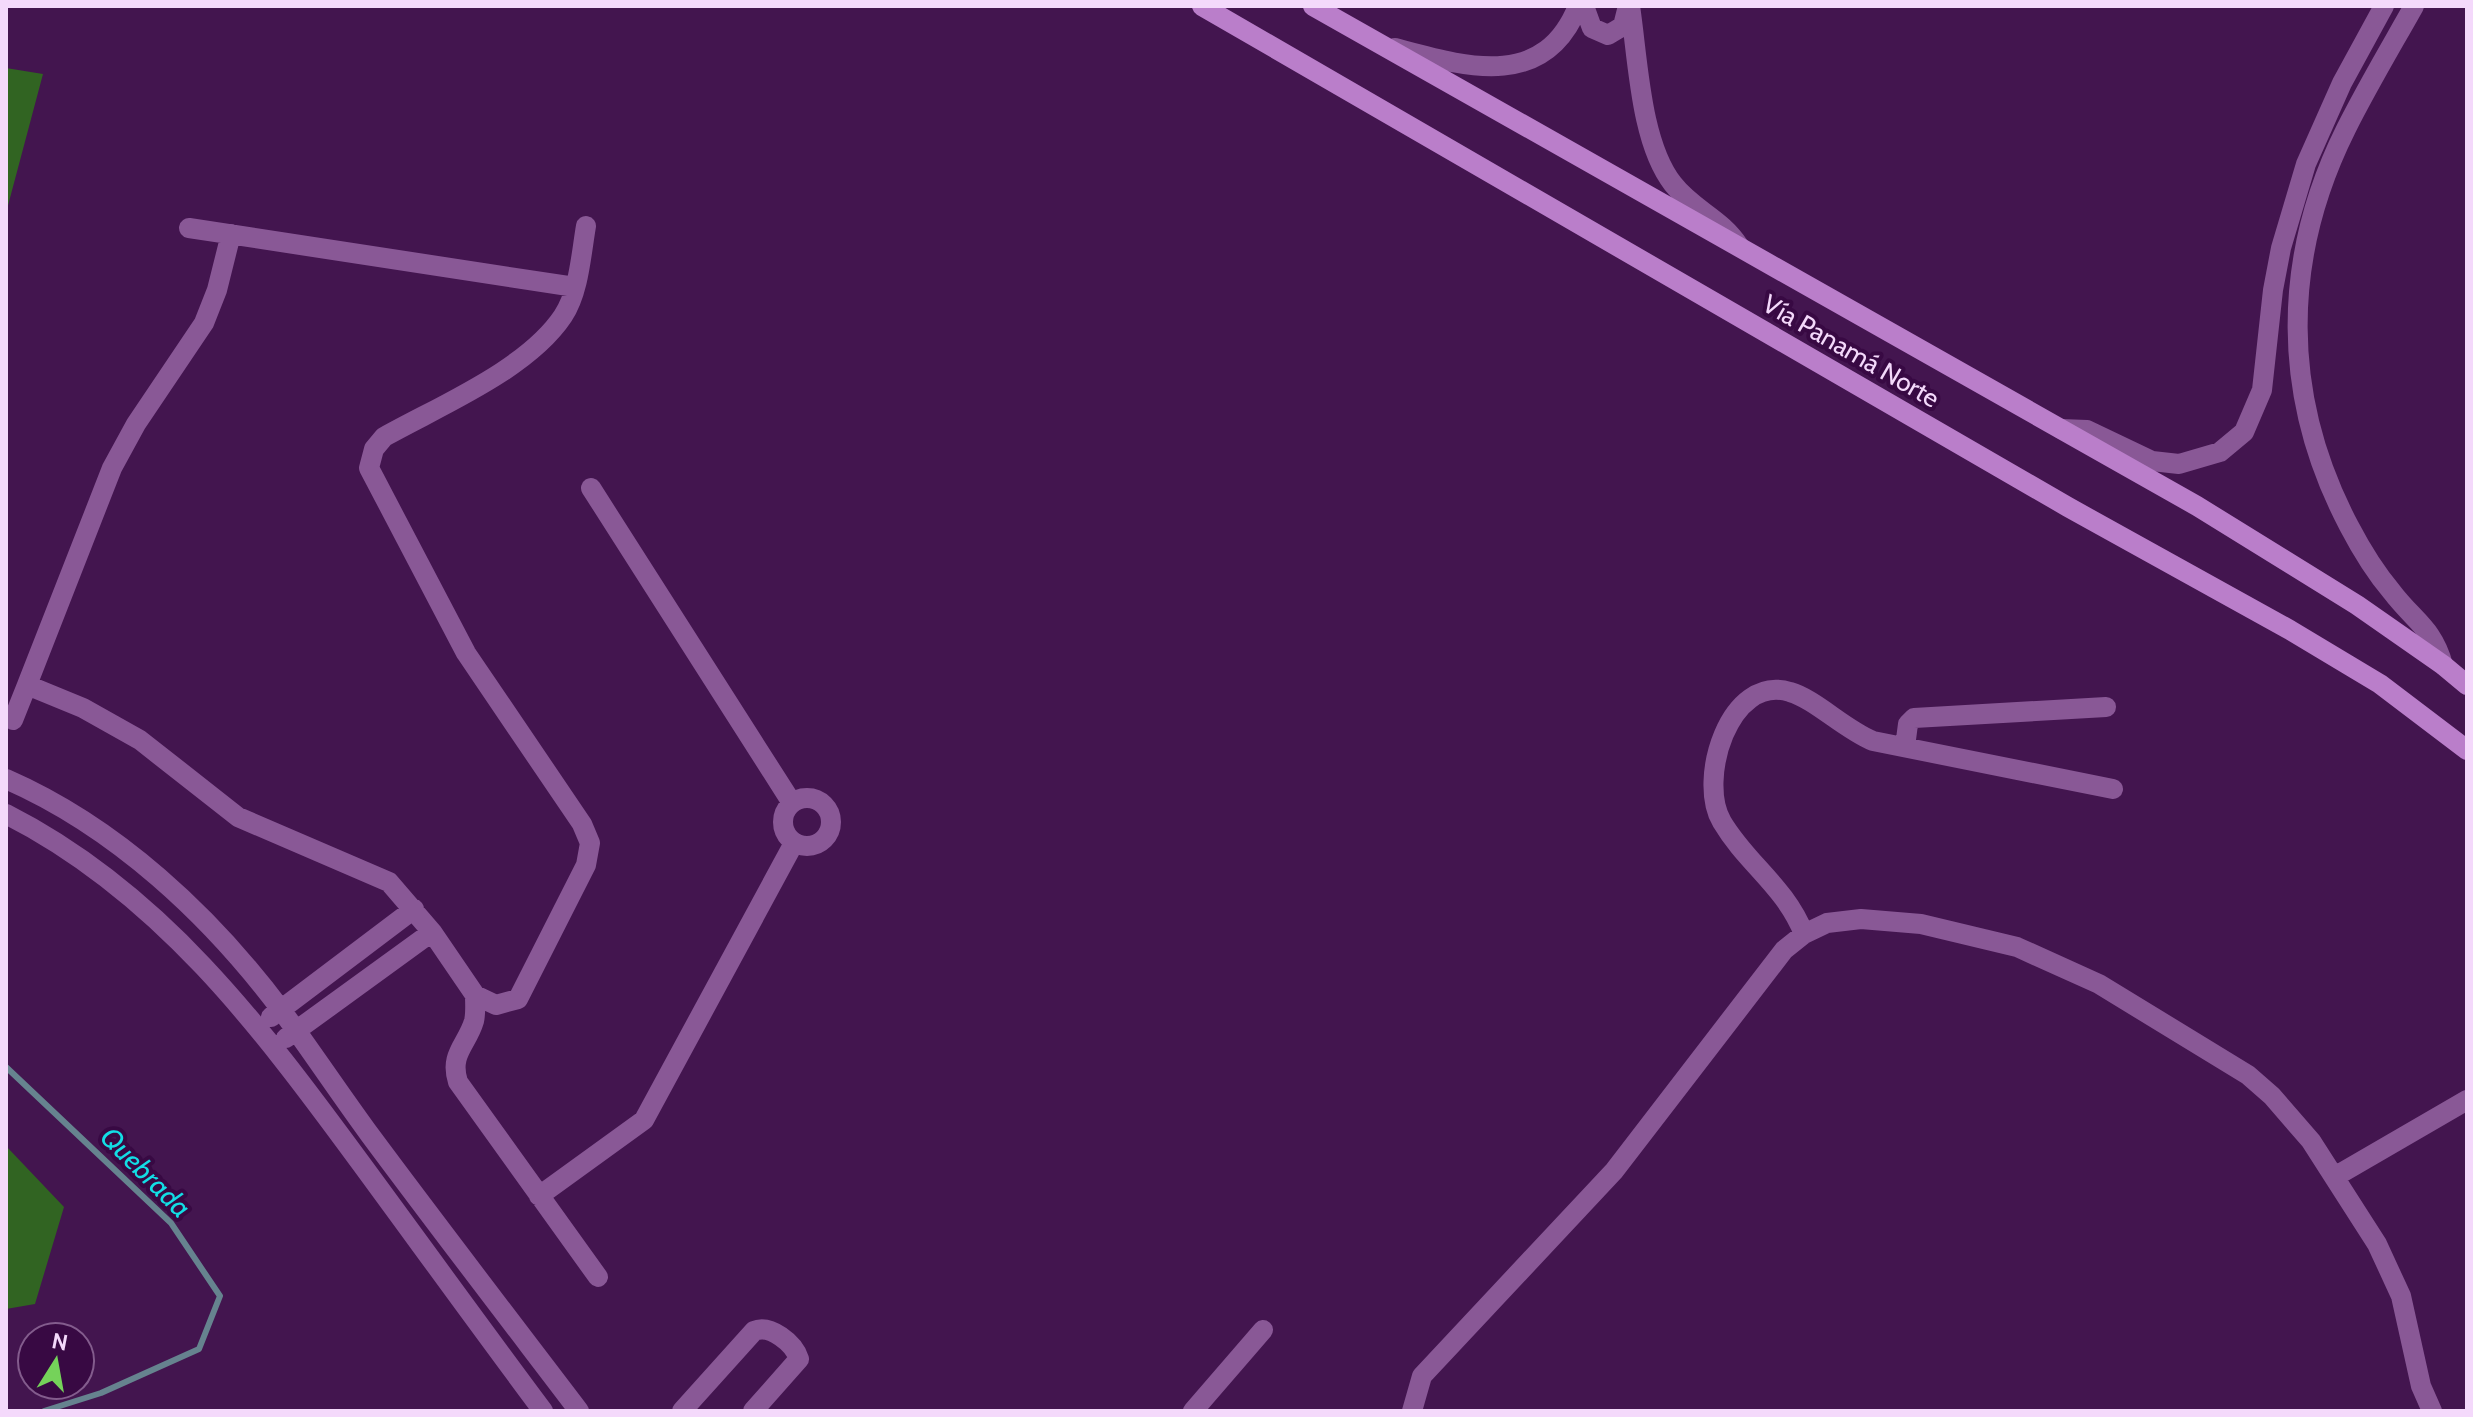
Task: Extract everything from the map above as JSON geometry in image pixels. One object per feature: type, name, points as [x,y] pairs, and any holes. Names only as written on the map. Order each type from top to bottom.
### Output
[{"type":"main road","name":"Vía Panamá Norte","points":[[1202,6],[2068,507],[2290,630],[2380,684],[2467,750]]},
{"type":"main road","name":"Vía Panamá Norte","points":[[1313,6],[1335,12],[1383,45],[2211,514],[2443,665],[2467,685]]},
{"type":"street","points":[[1581,6],[1592,28],[1608,35],[1623,26],[1629,6]]},
{"type":"street","points":[[1383,45],[1483,69],[1500,68],[1531,59],[1545,50],[1568,27],[1581,6]]},
{"type":"street","points":[[1629,6],[1658,157],[1682,194],[1727,227],[1739,246]]},
{"type":"street","points":[[2061,429],[2087,430],[2152,461],[2179,464],[2220,452],[2244,432],[2262,390],[2278,262],[2306,164],[2342,83],[2384,6]]},
{"type":"street","points":[[2414,6],[2346,129],[2322,189],[2300,274],[2296,339],[2306,411],[2341,511],[2386,585],[2436,640],[2443,665]]},
{"type":"street","points":[[27,685],[83,708],[140,740],[238,817],[389,882],[432,932],[475,995],[496,1005],[518,999],[586,865],[590,843],[582,824],[466,653],[369,468],[374,449],[384,437],[509,366],[540,343],[564,315],[575,287],[586,226]]},
{"type":"street","points":[[189,228],[575,287]]},
{"type":"street","points":[[13,720],[112,468],[136,424],[204,323],[217,290],[231,234]]},
{"type":"street","points":[[591,488],[792,803]]},
{"type":"street","points":[[1804,934],[1789,901],[1719,818],[1713,794],[1716,763],[1729,721],[1746,700],[1767,691],[1788,691],[1808,700],[1852,732],[1873,741],[2113,789]]},
{"type":"street","points":[[1905,747],[1908,724],[1914,718],[2106,707]]},
{"type":"street","points":[[6,779],[63,806],[126,851],[222,939],[281,1010],[369,1133],[579,1411]]},
{"type":"street","points":[[812,798],[829,810],[832,820],[824,840],[804,846],[794,843],[784,828],[786,810],[792,803],[812,798]]},
{"type":"street","points":[[6,814],[40,831],[124,889],[202,961],[274,1047],[543,1411]]},
{"type":"street","points":[[539,1196],[644,1120],[794,843]]},
{"type":"street","points":[[258,1026],[414,909]]},
{"type":"street","points":[[1412,1411],[1422,1376],[1614,1171],[1784,950],[1804,934],[1827,923],[1861,919],[1921,924],[2017,947],[2099,984],[2248,1075],[2272,1096],[2311,1141],[2377,1244],[2401,1296],[2421,1386],[2432,1411]]},
{"type":"street","points":[[274,1047],[432,932]]},
{"type":"street","points":[[475,995],[472,1025],[456,1054],[454,1068],[458,1082],[598,1277]]},
{"type":"street","points":[[2336,1176],[2467,1100]]},
{"type":"street","points":[[682,1411],[754,1331],[762,1328],[797,1351],[799,1359],[757,1410]]},
{"type":"street","points":[[1198,1409],[1263,1330]]},
{"type":"green space","points":[[6,68],[43,74],[6,213]]},
{"type":"green space","points":[[6,1146],[64,1207],[35,1304],[6,1309]]},
{"type":"waterway","name":"Quebrada","points":[[6,1067],[171,1223],[220,1296],[199,1349],[101,1393],[44,1411]]}]
